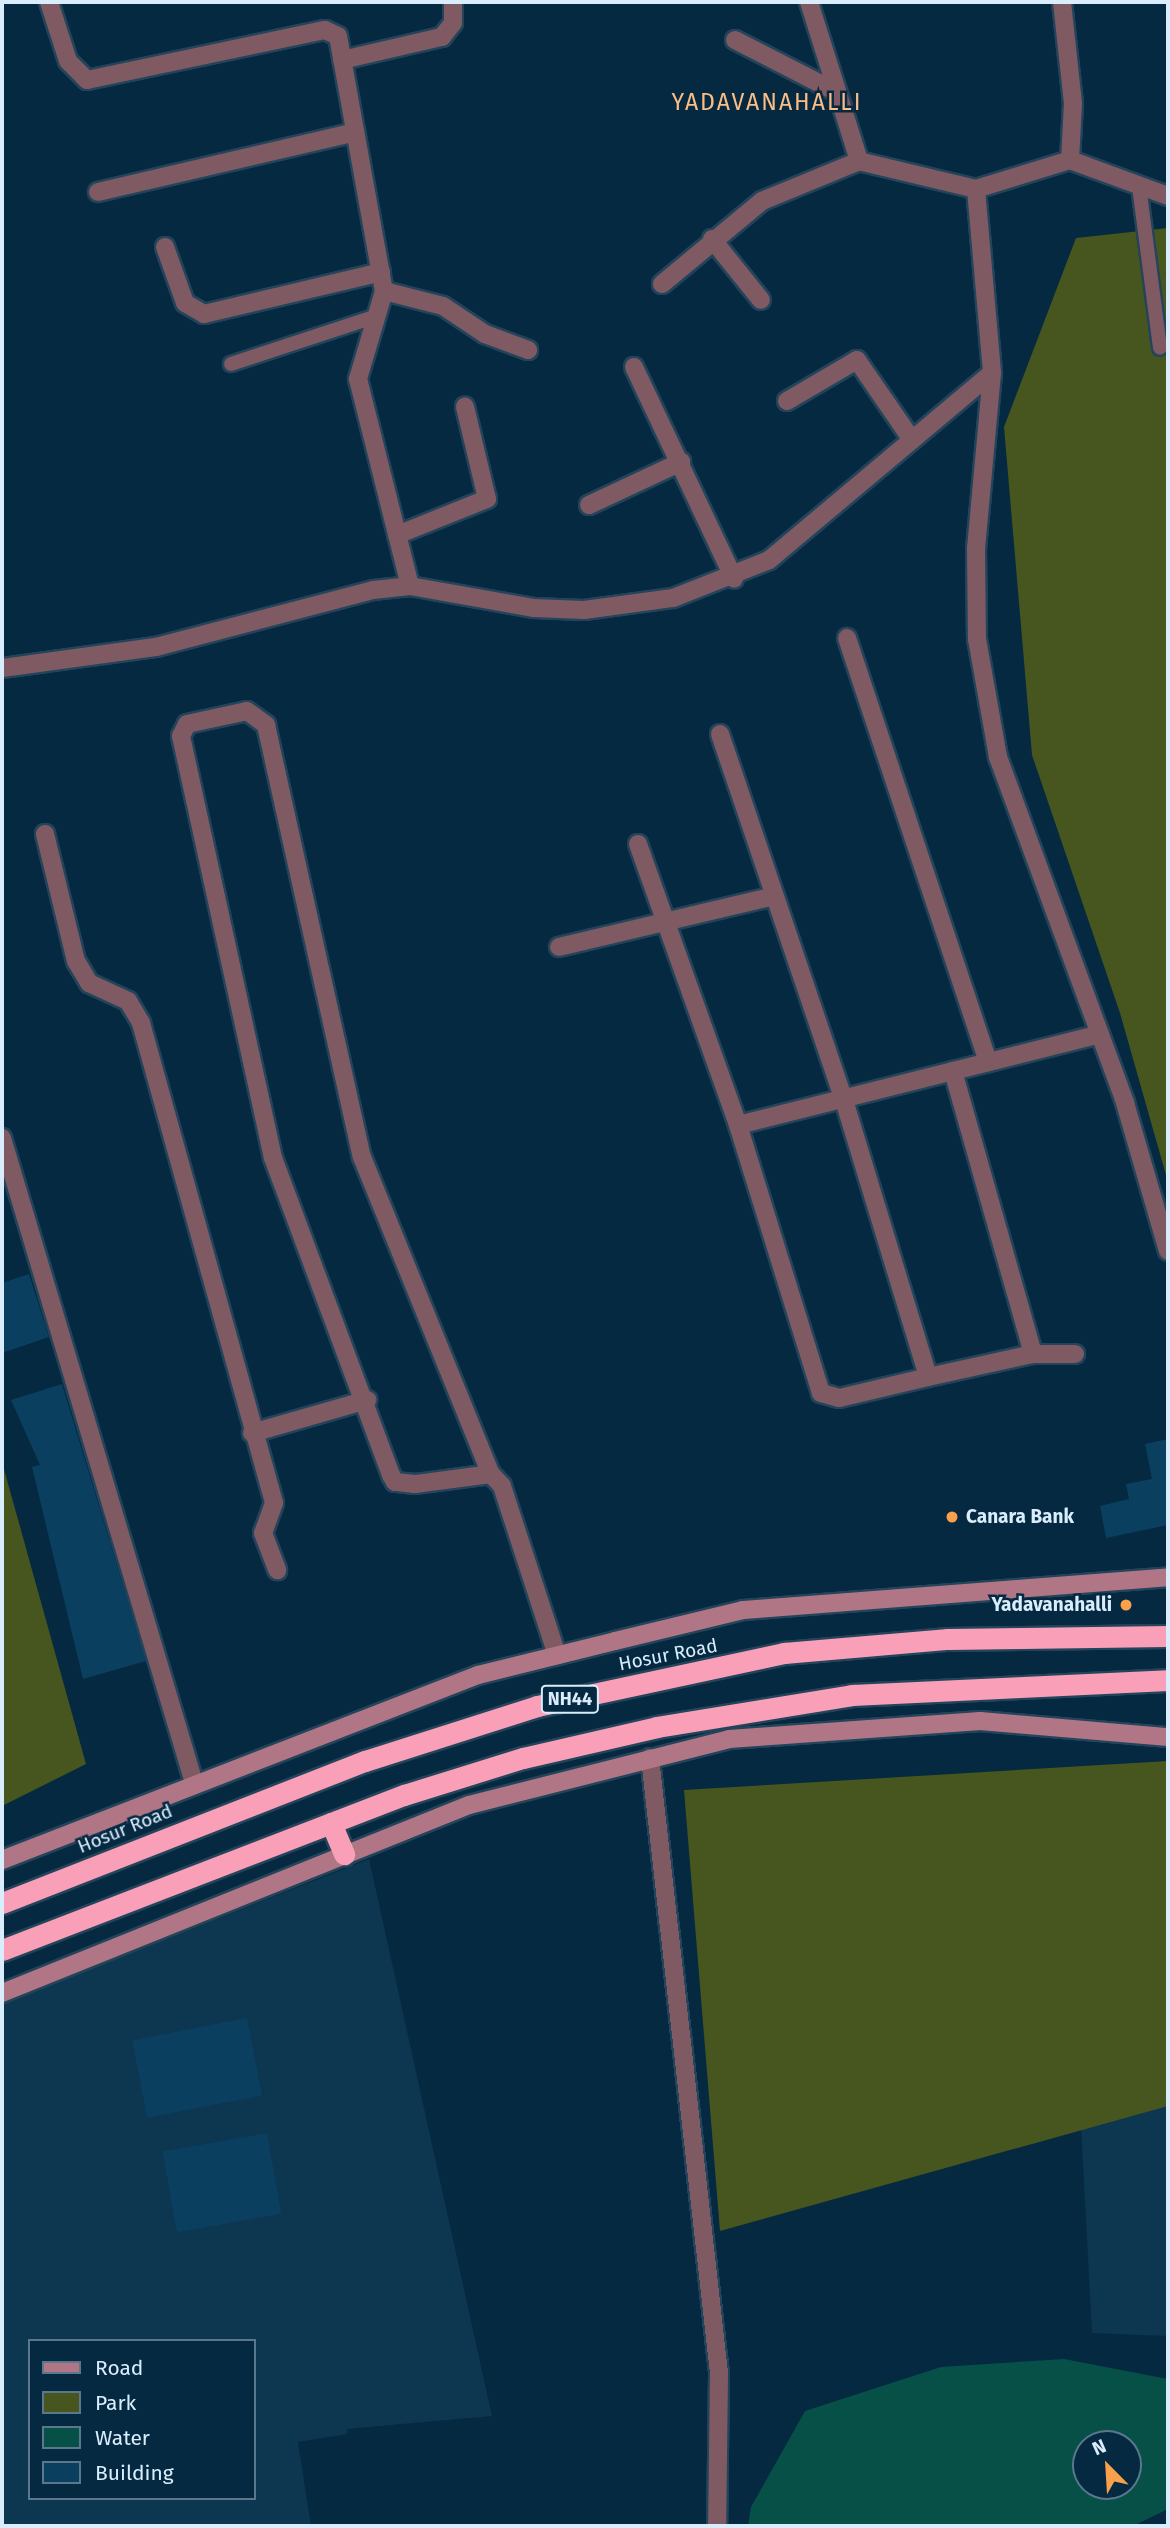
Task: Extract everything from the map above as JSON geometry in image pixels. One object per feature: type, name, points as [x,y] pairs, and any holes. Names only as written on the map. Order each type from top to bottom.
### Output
[{"type":"highway","name":"Hosur Road","points":[[2,1903],[365,1761],[560,1701],[784,1653],[948,1639],[1168,1636]]},
{"type":"highway","name":"NH44","points":[[2,1950],[331,1823],[523,1758],[657,1727],[852,1695],[1168,1680]]},
{"type":"highway","points":[[331,1823],[344,1854]]},
{"type":"street","points":[[49,2],[68,61],[87,80],[325,30],[338,36],[384,291],[374,317],[358,379],[410,586]]},
{"type":"street","points":[[342,61],[442,37],[453,23],[453,2]]},
{"type":"street","points":[[809,2],[859,161]]},
{"type":"street","points":[[1062,2],[1073,103],[1070,160]]},
{"type":"street","points":[[735,40],[836,92]]},
{"type":"street","points":[[98,192],[355,132]]},
{"type":"street","points":[[662,284],[712,239],[762,201],[859,161],[976,189],[1070,160],[1168,196]]},
{"type":"street","points":[[976,189],[992,373],[974,595],[989,720],[1100,1034],[1168,1251]]},
{"type":"street","points":[[712,239],[761,300]]},
{"type":"street","points":[[165,247],[185,303],[204,314],[381,272]]},
{"type":"street","points":[[384,291],[443,306],[485,334],[528,350]]},
{"type":"street","points":[[787,401],[858,359],[912,440]]},
{"type":"street","points":[[634,367],[734,579]]},
{"type":"street","points":[[2,668],[156,646],[373,590],[410,586],[521,607],[584,610],[673,598],[734,579],[769,560],[992,373]]},
{"type":"street","points":[[397,535],[487,499],[465,407]]},
{"type":"street","points":[[589,505],[681,462]]},
{"type":"street","points":[[847,638],[988,1062]]},
{"type":"street","points":[[491,1474],[395,1482],[367,1399],[273,1158],[181,736],[187,724],[247,711],[266,725],[362,1157],[491,1474],[502,1486],[557,1655]]},
{"type":"street","points":[[720,734],[844,1100],[928,1377]]},
{"type":"street","points":[[45,834],[76,961],[89,983],[128,1001],[141,1023],[252,1433],[274,1503],[263,1533],[278,1570]]},
{"type":"street","points":[[638,844],[738,1125],[821,1393],[839,1398],[1033,1354],[1075,1354]]},
{"type":"street","points":[[559,947],[667,925],[774,896]]},
{"type":"street","points":[[738,1125],[1100,1034]]},
{"type":"street","points":[[953,1071],[1033,1354]]},
{"type":"street","points":[[2,1138],[194,1783]]},
{"type":"street","points":[[252,1433],[367,1399]]},
{"type":"street","points":[[2,1860],[194,1783],[478,1675],[557,1655],[743,1610],[1168,1577]]},
{"type":"street","points":[[2,1993],[469,1805],[729,1739],[980,1721],[1168,1737]]},
{"type":"street","points":[[650,1758],[719,2373],[717,2526]]},
{"type":"lane","points":[[1139,186],[1160,348]]},
{"type":"lane","points":[[231,364],[374,317]]},
{"type":"shaded area","points":[[369,1859],[492,2416],[347,2429],[347,2434],[298,2442],[311,2526],[2,2526],[2,2004]]},
{"type":"shaded area","points":[[1168,2106],[1168,2336],[1092,2333],[1081,2126]]},
{"type":"green space","points":[[1168,228],[1168,1182],[1120,1013],[1032,755],[1004,427],[1076,238]]},
{"type":"green space","points":[[2,1462],[86,1764],[2,1806]]},
{"type":"green space","points":[[1168,1761],[1168,2106],[720,2231],[684,1790]]},
{"type":"water","points":[[1064,2359],[1168,2379],[1168,2509],[1133,2526],[748,2526],[751,2507],[805,2411],[941,2367]]},
{"type":"building","points":[[29,1274],[49,1337],[2,1353],[2,1283]]},
{"type":"building","points":[[62,1384],[146,1661],[83,1679],[32,1467],[40,1465],[11,1400]]},
{"type":"building","points":[[1168,1439],[1168,1525],[1106,1538],[1100,1506],[1129,1499],[1126,1484],[1152,1479],[1145,1444]]},
{"type":"building","points":[[247,2018],[262,2096],[147,2118],[132,2040]]},
{"type":"building","points":[[267,2133],[281,2214],[177,2232],[163,2151]]},
{"type":"place","name":"Canara Bank","points":[[952,1517]]},
{"type":"place","name":"Yadavanahalli","points":[[1126,1605]]},
{"type":"district","name":"YADAVANAHALLI","points":[[767,102]]}]
